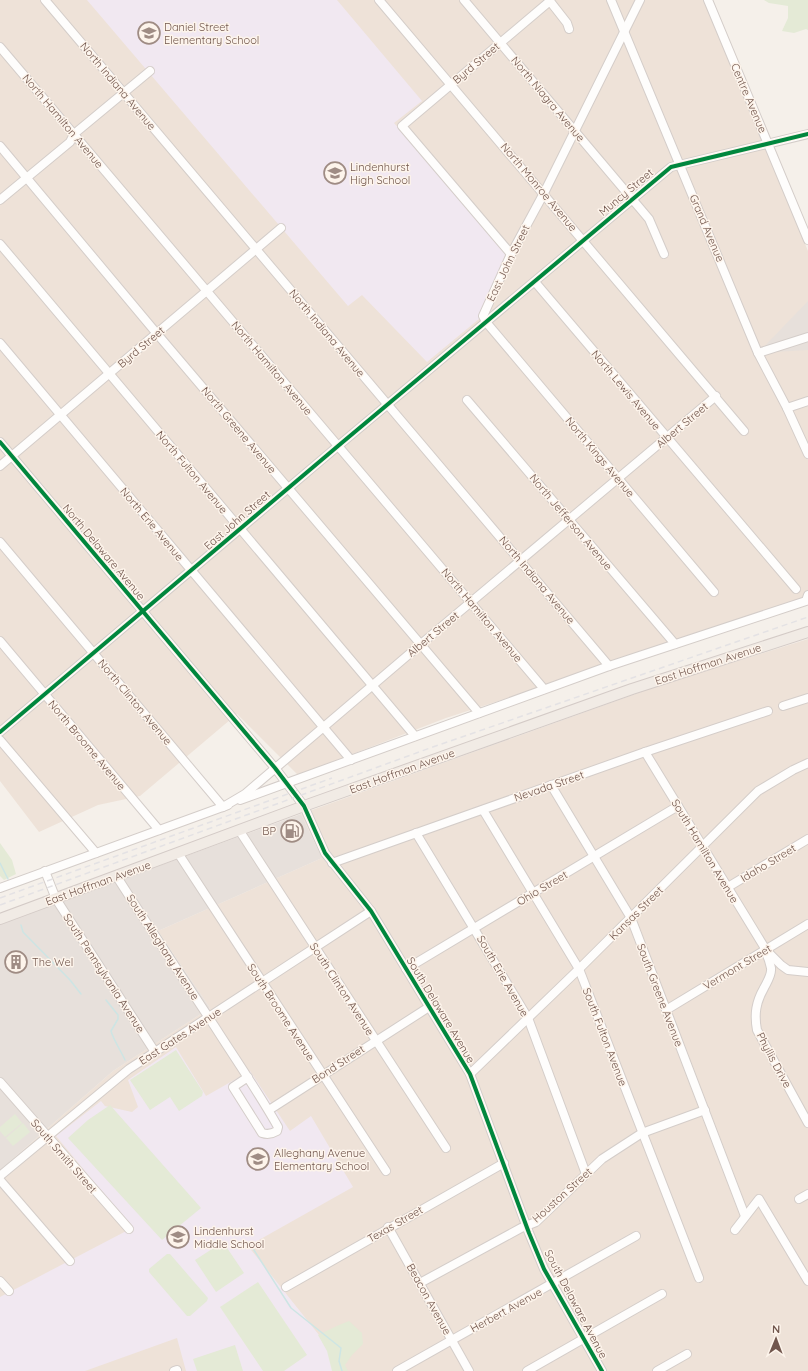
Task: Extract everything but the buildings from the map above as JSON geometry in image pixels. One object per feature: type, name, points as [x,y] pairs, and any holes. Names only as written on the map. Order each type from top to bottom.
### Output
[{"type":"main road","name":"East Hoffman Avenue","points":[[0,919],[117,877],[304,806],[632,689],[808,632]]},
{"type":"street","name":"North Indiana Avenue","points":[[45,0],[609,666]]},
{"type":"street","name":"North Monroe Avenue","points":[[379,0],[452,84],[744,431]]},
{"type":"street","name":"North Niagra Avenue","points":[[464,0],[574,131],[633,198],[649,219],[664,254]]},
{"type":"street","points":[[549,0],[567,23],[569,29]]},
{"type":"street","name":"Byrd Street","points":[[512,254],[402,126],[549,0]]},
{"type":"street","name":"Grand Avenue","points":[[611,0],[758,353],[787,408],[808,454]]},
{"type":"street","name":"East John Street","points":[[0,732],[486,322],[483,316],[512,254],[640,0]]},
{"type":"street","name":"Centre Avenue","points":[[708,0],[808,240]]},
{"type":"street","name":"North Hamilton Avenue","points":[[0,47],[544,689]]},
{"type":"street","points":[[0,200],[70,142],[74,134],[150,71]]},
{"type":"street","name":"Muncy Street","points":[[486,322],[671,167],[808,134]]},
{"type":"street","name":"North Greene Avenue","points":[[0,146],[157,334],[479,713]]},
{"type":"street","name":"Byrd Street","points":[[0,466],[281,228]]},
{"type":"street","name":"North Fulton Avenue","points":[[0,244],[415,736]]},
{"type":"street","name":"North Lewis Avenue","points":[[535,282],[796,589]]},
{"type":"street","name":"North Kings Avenue","points":[[486,322],[714,592]]},
{"type":"street","points":[[758,353],[808,337]]},
{"type":"street","name":"North Erie Avenue","points":[[0,344],[351,760]]},
{"type":"street","name":"Albert Street","points":[[223,807],[245,794],[372,685],[716,396]]},
{"type":"street","name":"North Jefferson Avenue","points":[[467,400],[675,644]]},
{"type":"street","points":[[787,408],[808,401]]},
{"type":"street","name":"North Delaware Avenue","points":[[0,442],[287,783]]},
{"type":"street","name":"North Clinton Avenue","points":[[0,542],[223,807]]},
{"type":"street","points":[[0,888],[544,689],[807,598]]},
{"type":"street","name":"North Broome Avenue","points":[[0,641],[159,830]]},
{"type":"street","points":[[783,706],[808,698]]},
{"type":"street","name":"Nevada Street","points":[[332,863],[645,752],[768,712]]},
{"type":"street","points":[[0,740],[96,853]]},
{"type":"street","name":"South Hamilton Avenue","points":[[645,752],[766,950]]},
{"type":"street","name":"Kansas Street","points":[[470,1074],[580,969],[758,791],[793,770],[808,763]]},
{"type":"street","name":"South Delaware Avenue","points":[[287,783],[304,806],[325,853],[371,911],[470,1074],[526,1225],[544,1269],[602,1371]]},
{"type":"street","name":"South Greene Avenue","points":[[551,785],[631,918],[745,1216]]},
{"type":"street","name":"Ohio Street","points":[[406,969],[678,806]]},
{"type":"street","name":"South Fulton Avenue","points":[[483,810],[580,969],[698,1278]]},
{"type":"street","name":"South Clinton Avenue","points":[[239,830],[446,1148]]},
{"type":"street","name":"South Erie Avenue","points":[[416,833],[475,928],[528,1018],[586,1174]]},
{"type":"street","name":"Idaho Street","points":[[728,887],[808,839]]},
{"type":"street","name":"South Broome Avenue","points":[[178,853],[386,1171]]},
{"type":"street","name":"South Pennsylvania Avenue","points":[[45,871],[56,898],[155,1052]]},
{"type":"street","name":"South Alleghany Avenue","points":[[117,877],[248,1077],[269,1110],[278,1129],[274,1132],[266,1134],[262,1133],[233,1087],[248,1077]]},
{"type":"street","name":"East Gates Avenue","points":[[0,1176],[129,1069],[371,911]]},
{"type":"street","name":"Vermont Street","points":[[666,1010],[808,924]]},
{"type":"street","points":[[766,950],[788,970],[808,972]]},
{"type":"street","name":"Phyllis Drive","points":[[766,950],[771,968],[769,979],[756,1006],[756,1024],[763,1041],[808,1123]]},
{"type":"street","name":"Bond Street","points":[[269,1110],[429,1007]]},
{"type":"street","name":"South Smith Street","points":[[0,1082],[130,1229]]},
{"type":"street","name":"Houston Street","points":[[420,1283],[526,1225],[536,1222],[602,1159],[642,1133],[705,1110]]},
{"type":"street","name":"Texas Street","points":[[286,1287],[388,1227],[504,1163]]},
{"type":"street","points":[[0,1180],[70,1260]]},
{"type":"street","points":[[799,1199],[808,1194]]},
{"type":"street","points":[[736,1230],[759,1199],[808,1281]]},
{"type":"street","name":"Beacon Avenue","points":[[388,1227],[469,1371]]},
{"type":"street","name":"Herbert Avenue","points":[[397,1371],[636,1236]]},
{"type":"street","points":[[0,1281],[9,1291]]},
{"type":"street","points":[[527,1371],[662,1294]]},
{"type":"street","points":[[657,1371],[687,1354]]},
{"type":"shaded area","points":[[0,0],[705,0],[808,251],[808,600],[446,718],[298,775],[237,714],[140,796],[98,805],[39,832],[0,781]]},
{"type":"shaded area","name":"Lindenhurst High School","points":[[87,0],[337,0],[422,101],[394,123],[506,253],[479,319],[427,362],[362,295],[348,306]]},
{"type":"shaded area","points":[[808,301],[808,350],[758,353]]},
{"type":"shaded area","points":[[808,639],[808,1371],[0,1371],[0,1170],[113,1071],[210,1008],[158,931],[322,858],[301,814],[655,687]]},
{"type":"shaded area","points":[[301,814],[322,858],[158,931],[210,1008],[113,1071],[0,1170],[0,924]]},
{"type":"shaded area","name":"Lindenhurst Middle School","points":[[176,1047],[206,1096],[250,1071],[290,1131],[311,1116],[353,1187],[248,1246],[327,1345],[334,1371],[186,1371],[177,1338],[85,1371],[0,1371],[0,1297],[132,1228],[56,1136],[101,1101],[105,1106],[132,1112],[138,1107],[128,1080]]},
{"type":"green space","points":[[764,0],[808,0],[808,30],[806,29],[794,33],[782,31],[788,18],[788,6],[769,3]]},
{"type":"green space","points":[[0,843],[12,860],[16,874],[4,880],[0,876]]},
{"type":"green space","points":[[176,1050],[203,1092],[202,1096],[179,1111],[170,1097],[150,1110],[130,1080]]},
{"type":"green space","points":[[110,1105],[201,1208],[162,1240],[68,1138],[88,1120]]},
{"type":"green space","points":[[15,1114],[22,1123],[5,1137],[0,1131],[0,1127]]},
{"type":"green space","points":[[23,1123],[30,1132],[13,1146],[6,1138]]},
{"type":"green space","points":[[223,1242],[244,1273],[216,1292],[195,1260]]},
{"type":"green space","points":[[167,1254],[170,1254],[208,1298],[207,1301],[190,1316],[187,1316],[149,1272],[149,1269]]},
{"type":"green space","points":[[258,1282],[307,1355],[284,1371],[263,1371],[220,1307]]},
{"type":"green space","points":[[349,1321],[362,1333],[363,1344],[345,1365],[348,1371],[332,1371],[327,1351],[318,1335]]},
{"type":"green space","points":[[235,1345],[243,1371],[197,1371],[193,1359]]},
{"type":"waterway","points":[[0,863],[8,879]]},
{"type":"waterway","points":[[21,925],[23,932],[70,980],[81,994]]},
{"type":"waterway","points":[[106,1000],[118,1015],[118,1019],[111,1031],[113,1038],[125,1060]]},
{"type":"waterway","points":[[252,1247],[291,1308],[341,1348],[339,1361],[342,1371]]},
{"type":"railway","points":[[0,905],[430,748],[808,617]]},
{"type":"railway","points":[[0,898],[332,778]]},
{"type":"cycle path","points":[[0,732],[671,167],[808,134]]},
{"type":"cycle path","points":[[0,442],[275,768],[304,806],[325,853],[371,911],[470,1074],[529,1233],[544,1269],[602,1371]]},
{"type":"place","name":"Daniel Street Elementary School","points":[[149,33]]},
{"type":"place","name":"Lindenhurst High School","points":[[335,173]]},
{"type":"place","name":"BP","points":[[292,831]]},
{"type":"place","name":"The Wel","points":[[16,962]]},
{"type":"place","name":"Alleghany Avenue Elementary School","points":[[258,1159]]},
{"type":"place","name":"Lindenhurst Middle School","points":[[178,1237]]}]
